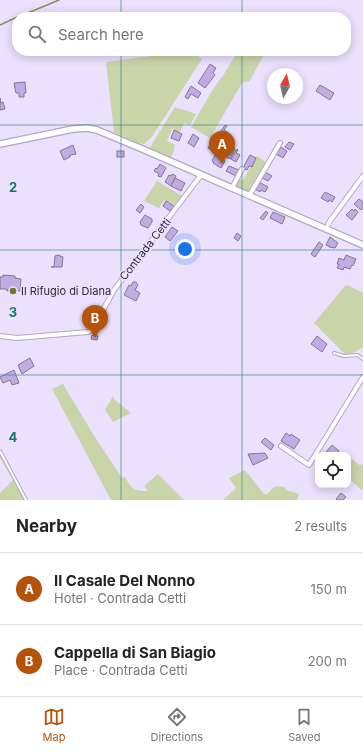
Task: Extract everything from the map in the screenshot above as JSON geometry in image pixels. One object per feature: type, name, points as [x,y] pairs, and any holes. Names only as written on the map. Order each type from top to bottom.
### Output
[{"type":"main road","points":[[0,144],[72,129],[91,129],[129,143],[363,245]]},
{"type":"street","points":[[249,196],[280,143]]},
{"type":"street","points":[[232,188],[242,169]]},
{"type":"street","name":"Contrada Cetti","points":[[0,336],[17,338],[88,332],[92,330],[114,290],[201,175]]},
{"type":"street","points":[[326,229],[330,221],[363,176]]},
{"type":"street","points":[[281,446],[309,465],[363,376]]},
{"type":"lane","points":[[334,353],[344,356],[357,355],[363,359]]},
{"type":"lane","points":[[0,451],[26,500]]},
{"type":"green space","points":[[152,56],[198,56],[202,59],[151,138],[144,144],[138,143],[114,132],[106,62]]},
{"type":"green space","points":[[235,56],[263,56],[249,82],[246,81],[242,83],[210,138],[191,127],[215,86]]},
{"type":"green space","points":[[175,107],[196,114],[190,125],[184,123],[180,132],[172,129],[167,141],[175,145],[170,159],[149,149]]},
{"type":"green space","points":[[257,156],[266,162],[247,193],[234,187],[239,179],[243,180]]},
{"type":"green space","points":[[157,181],[182,196],[174,205],[164,200],[159,208],[144,201]]},
{"type":"green space","points":[[347,285],[363,293],[363,347],[346,355],[314,323]]},
{"type":"green space","points":[[63,384],[122,478],[125,477],[129,484],[136,490],[148,491],[144,486],[158,474],[184,500],[111,500],[52,389]]},
{"type":"green space","points":[[113,396],[114,399],[131,413],[113,422],[105,410]]},
{"type":"green space","points":[[0,454],[25,500],[0,500],[0,493],[13,480],[0,458]]},
{"type":"green space","points":[[351,458],[359,465],[363,465],[363,491],[351,481]]},
{"type":"green space","points":[[245,470],[264,494],[267,494],[274,487],[285,487],[286,490],[299,494],[297,500],[223,500],[236,488],[229,478]]},
{"type":"building","points":[[210,64],[216,68],[213,73],[215,75],[205,88],[198,83]]},
{"type":"building","points":[[25,82],[26,93],[24,93],[24,97],[19,97],[19,93],[16,93],[14,83]]},
{"type":"building","points":[[320,85],[334,93],[330,100],[316,91]]},
{"type":"building","points":[[191,86],[201,93],[198,98],[191,94],[188,99],[185,97]]},
{"type":"building","points":[[0,98],[1,103],[3,102],[5,109],[0,110]]},
{"type":"building","points":[[225,125],[227,126],[224,130],[230,134],[227,139],[224,137],[223,140],[217,137]]},
{"type":"building","points":[[174,130],[182,134],[179,141],[171,138]]},
{"type":"building","points":[[193,134],[199,138],[194,147],[188,143]]},
{"type":"building","points":[[217,137],[223,140],[217,153],[208,148],[213,139],[215,140]]},
{"type":"building","points":[[289,142],[294,144],[290,150],[285,147]]},
{"type":"building","points":[[73,145],[76,154],[70,155],[70,157],[64,160],[60,151]]},
{"type":"building","points":[[229,146],[235,149],[230,159],[224,156]]},
{"type":"building","points":[[281,147],[287,151],[283,158],[276,154]]},
{"type":"building","points":[[237,149],[238,150],[236,153],[240,155],[236,162],[231,159]]},
{"type":"building","points":[[117,151],[124,151],[124,157],[117,157]]},
{"type":"building","points":[[215,155],[225,161],[221,168],[212,161]]},
{"type":"building","points":[[250,155],[256,158],[252,167],[249,166],[247,170],[243,168]]},
{"type":"building","points":[[160,164],[166,168],[161,177],[154,171]]},
{"type":"building","points":[[229,166],[239,170],[236,176],[226,171]]},
{"type":"building","points":[[265,172],[272,176],[268,181],[262,178]]},
{"type":"building","points":[[172,174],[176,176],[171,186],[165,182],[169,175],[171,176]]},
{"type":"building","points":[[175,178],[185,183],[181,191],[171,186]]},
{"type":"building","points":[[259,182],[268,187],[265,192],[261,190],[260,192],[255,189]]},
{"type":"building","points":[[325,192],[335,197],[332,202],[329,200],[328,202],[321,198]]},
{"type":"building","points":[[359,199],[363,202],[363,208],[361,210],[354,204]]},
{"type":"building","points":[[166,201],[174,206],[170,211],[163,206]]},
{"type":"building","points":[[141,204],[144,207],[140,213],[136,210]]},
{"type":"building","points":[[352,209],[354,211],[355,209],[358,212],[352,220],[346,215]]},
{"type":"building","points":[[266,211],[268,213],[263,220],[260,218]]},
{"type":"building","points":[[273,212],[285,217],[282,224],[270,218]]},
{"type":"building","points":[[145,215],[152,219],[152,222],[148,228],[141,225],[140,222]]},
{"type":"building","points":[[172,227],[178,231],[170,241],[165,237]]},
{"type":"building","points":[[237,233],[241,236],[238,241],[234,238]]},
{"type":"building","points":[[330,237],[338,243],[335,248],[326,245]]},
{"type":"building","points":[[319,242],[323,245],[315,257],[311,254]]},
{"type":"building","points":[[58,255],[63,257],[62,267],[54,267],[55,256]]},
{"type":"building","points":[[346,255],[356,259],[353,266],[352,265],[350,269],[344,267],[343,270],[337,268],[339,258],[344,260]]},
{"type":"building","points":[[3,275],[15,276],[15,278],[21,279],[20,291],[15,290],[15,292],[7,291],[7,289],[0,289],[0,277],[3,277]]},
{"type":"building","points":[[133,282],[136,282],[138,285],[135,290],[140,293],[136,301],[124,295],[129,285],[131,286]]},
{"type":"building","points":[[92,335],[98,336],[97,340],[91,339]]},
{"type":"building","points":[[317,336],[327,344],[322,352],[311,344]]},
{"type":"building","points":[[30,358],[34,366],[22,374],[18,365]]},
{"type":"building","points":[[14,370],[19,383],[12,385],[10,380],[3,383],[0,377]]},
{"type":"building","points":[[286,433],[290,436],[291,434],[300,440],[294,449],[281,441]]},
{"type":"building","points":[[265,438],[274,445],[271,450],[261,442]]},
{"type":"building","points":[[332,445],[339,451],[338,452],[326,452]]},
{"type":"building","points":[[265,453],[268,458],[253,465],[248,454]]},
{"type":"building","points":[[341,493],[346,497],[343,500],[336,499]]},
{"type":"waterway","points":[[30,12],[59,0]]},
{"type":"waterway","points":[[0,25],[12,19]]},
{"type":"place","name":"Il Casale Del Nonno","points":[[222,164]]},
{"type":"place","name":"Il Rifugio di Diana","points":[[13,291]]},
{"type":"place","name":"Cappella di San Biagio","points":[[95,338]]}]
